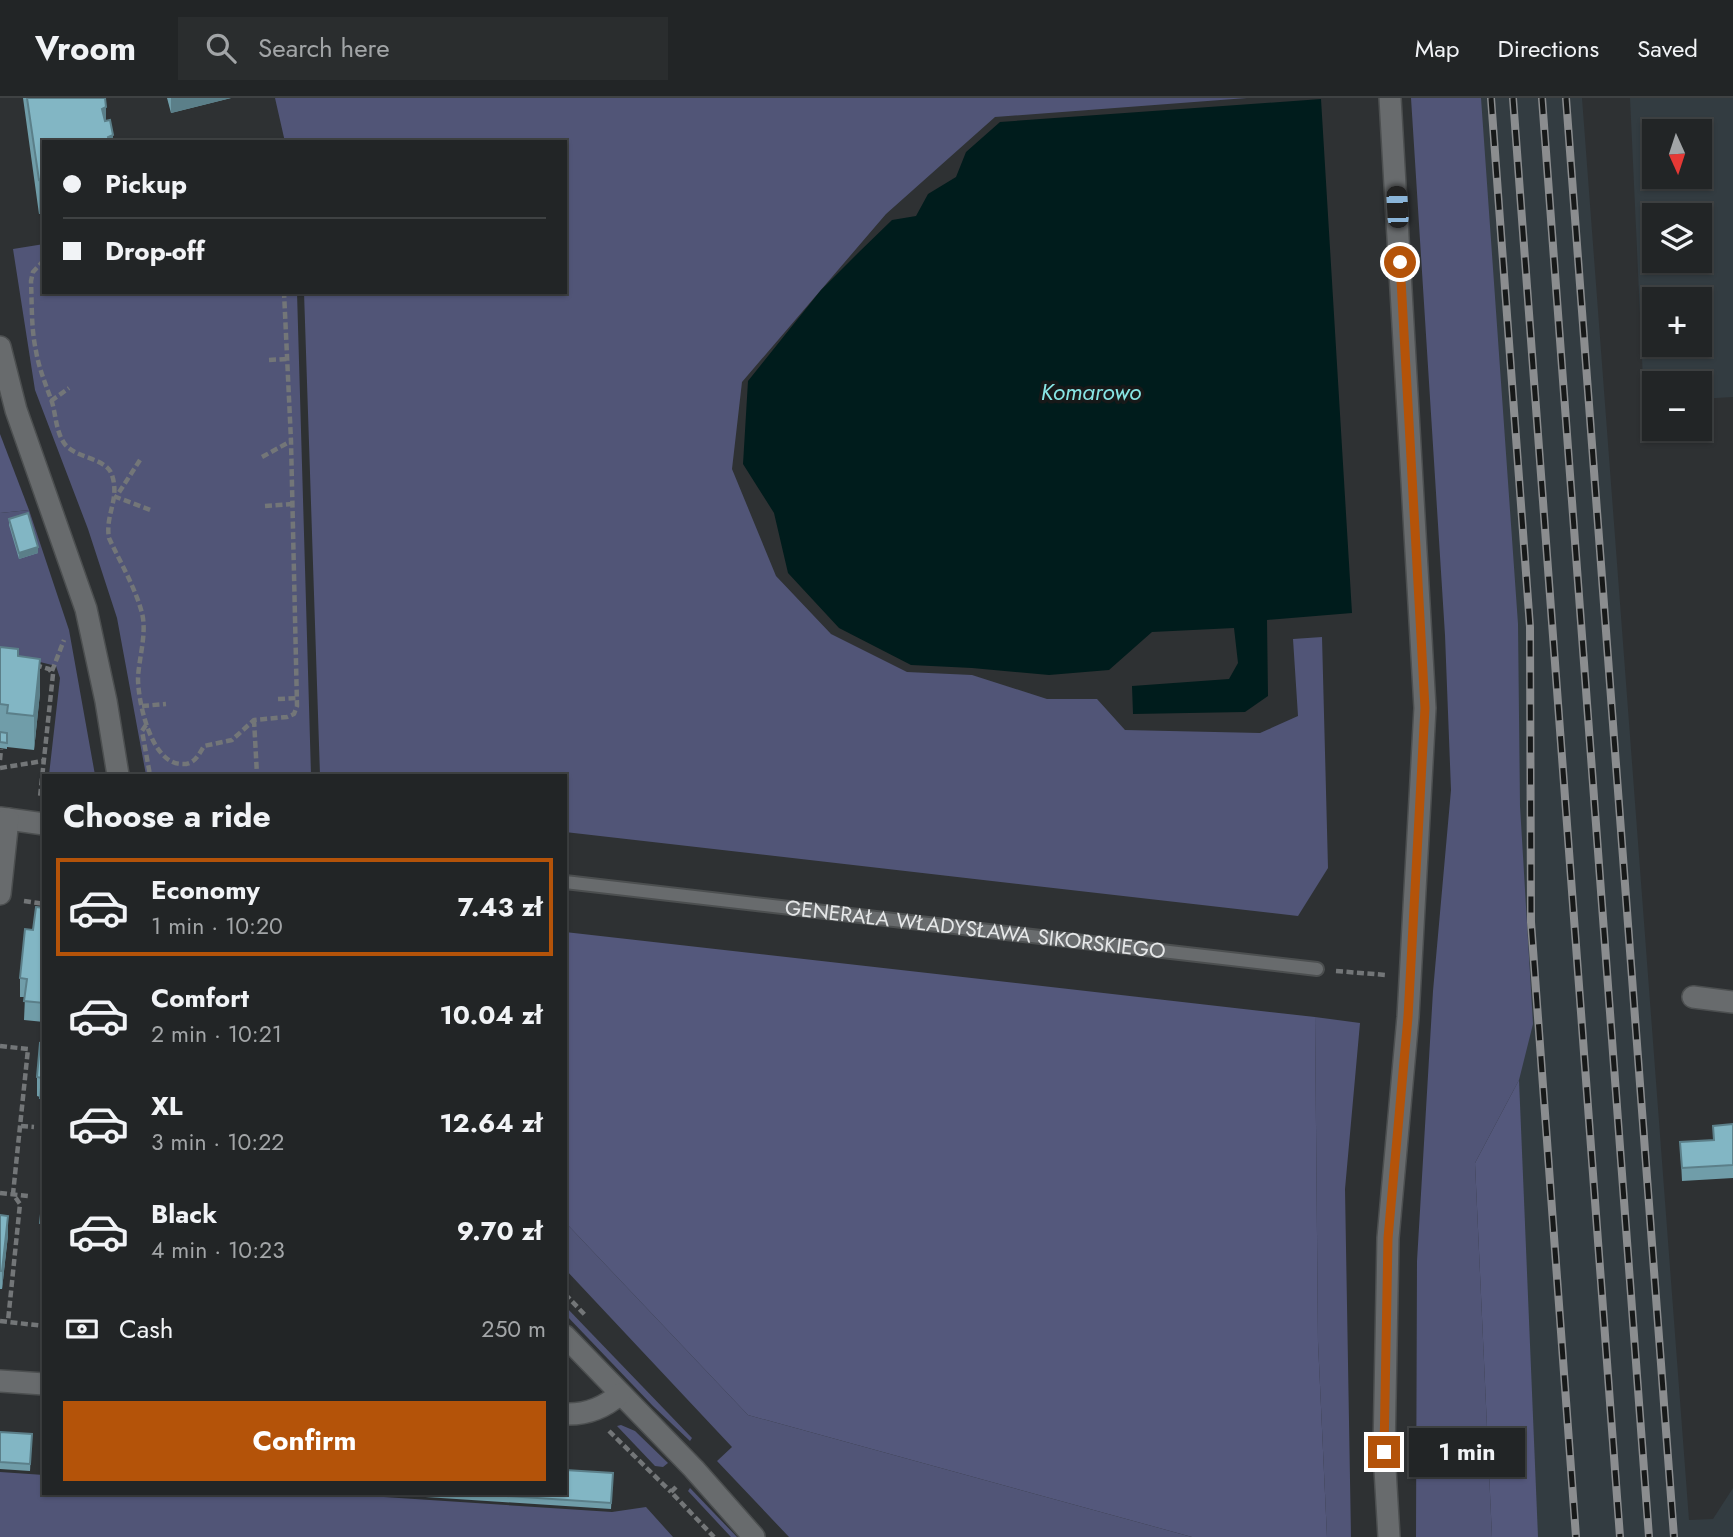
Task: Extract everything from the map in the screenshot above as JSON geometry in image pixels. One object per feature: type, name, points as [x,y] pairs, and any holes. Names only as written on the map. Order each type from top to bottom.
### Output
[{"type":"street","points":[[1389,1537],[1384,1452],[1388,1238],[1408,1017],[1425,708],[1390,98]]},
{"type":"street","points":[[0,347],[16,410],[86,609],[118,774]]},
{"type":"street","points":[[0,894],[4,819],[42,824]]},
{"type":"street","points":[[1693,997],[1733,1002]]},
{"type":"street","points":[[567,1338],[694,1469],[754,1537]]},
{"type":"street","points":[[0,1381],[42,1384]]},
{"type":"street","points":[[567,1414],[605,1407],[620,1394]]},
{"type":"lane","name":"GENERAŁA WŁADYSŁAWA SIKORSKIEGO","points":[[567,882],[1317,969]]},
{"type":"path","points":[[42,262],[33,272],[31,281],[34,344],[57,428],[72,452],[107,467],[111,472],[116,497]]},
{"type":"path","points":[[140,460],[116,497],[107,527],[109,538],[142,615],[138,678],[146,724],[164,757],[182,765],[196,760],[204,746],[232,740],[254,720],[294,714],[298,698],[284,294]]},
{"type":"path","points":[[270,360],[287,359]]},
{"type":"path","points":[[51,401],[69,388]]},
{"type":"path","points":[[262,457],[291,441]]},
{"type":"path","points":[[116,497],[153,511]]},
{"type":"path","points":[[265,506],[293,504]]},
{"type":"path","points":[[24,663],[49,668],[53,674],[39,802]]},
{"type":"path","points":[[278,699],[298,698]]},
{"type":"path","points":[[142,706],[166,704]]},
{"type":"path","points":[[254,720],[257,774]]},
{"type":"path","points":[[146,724],[142,731],[150,774]]},
{"type":"path","points":[[0,760],[1,749]]},
{"type":"path","points":[[0,768],[43,761]]},
{"type":"path","points":[[1317,969],[1387,975]]},
{"type":"path","points":[[0,1046],[38,1050]]},
{"type":"path","points":[[8,1321],[20,1204],[13,1194],[28,1049]]},
{"type":"path","points":[[21,1126],[34,1127]]},
{"type":"path","points":[[0,1193],[29,1196]]},
{"type":"path","points":[[0,1321],[42,1326]]},
{"type":"path","points":[[592,1411],[671,1492]]},
{"type":"shaded area","points":[[275,98],[1247,98],[995,117],[886,214],[742,382],[732,469],[776,576],[831,634],[907,672],[972,675],[1047,699],[1097,699],[1125,730],[1260,733],[1298,716],[1293,639],[1322,637],[1328,868],[1298,916],[567,832],[567,774],[320,774],[304,294],[567,294],[567,140],[285,140]]},
{"type":"shaded area","points":[[1411,98],[1481,98],[1518,624],[1520,806],[1533,1024],[1519,1080],[1475,1163],[1492,1537],[1416,1537],[1417,1261],[1433,991],[1451,790],[1445,635]]},
{"type":"shaded area","points":[[1477,98],[1582,98],[1689,1520],[1713,1519],[1733,1488],[1733,1537],[1531,1537]]},
{"type":"shaded area","points":[[1630,98],[1733,98],[1733,397],[1712,398],[1712,371],[1643,371]]},
{"type":"shaded area","points":[[42,244],[42,294],[297,294],[311,774],[146,774],[117,618],[88,529],[35,390],[13,249]]},
{"type":"shaded area","points":[[0,434],[29,510],[0,513]]},
{"type":"shaded area","points":[[29,510],[69,630],[95,774],[49,774],[60,678],[56,666],[0,652],[0,513]]},
{"type":"shaded area","points":[[567,932],[1315,1017],[1318,1342],[1327,1537],[1192,1537],[748,1415],[567,1224]]},
{"type":"shaded area","points":[[1315,1017],[1360,1023],[1345,1189],[1351,1537],[1327,1537],[1318,1342]]},
{"type":"shaded area","points":[[1519,1080],[1538,1537],[1492,1537],[1475,1163]]},
{"type":"shaded area","points":[[567,1224],[748,1415],[1192,1537],[789,1537],[717,1461],[732,1447],[567,1271]]},
{"type":"shaded area","points":[[567,1308],[692,1438],[690,1441],[567,1316]]},
{"type":"shaded area","points":[[617,1426],[635,1431],[668,1463],[663,1467],[655,1466]]},
{"type":"shaded area","points":[[0,1472],[42,1475],[42,1495],[353,1495],[612,1512],[646,1507],[673,1537],[0,1537]]},
{"type":"shaded area","points":[[690,1488],[737,1537],[731,1537],[688,1491]]},
{"type":"water","name":"Komarowo","points":[[1321,99],[1352,613],[1267,620],[1268,696],[1245,712],[1133,714],[1132,686],[1229,679],[1238,663],[1234,628],[1152,632],[1109,670],[1049,675],[911,665],[839,628],[788,573],[774,513],[743,464],[748,381],[821,290],[892,220],[916,216],[928,194],[956,177],[966,152],[1000,122]]},
{"type":"building","points":[[27,98],[105,98],[106,107],[102,109],[105,121],[110,120],[113,135],[108,137],[109,140],[42,140],[42,179],[39,180]]},
{"type":"building","points":[[28,513],[38,547],[19,553],[9,519]]},
{"type":"building","points":[[0,647],[18,649],[18,656],[40,659],[34,716],[7,713],[8,705],[0,704]]},
{"type":"building","points":[[0,732],[7,733],[7,743],[0,742]]},
{"type":"building","points":[[36,907],[42,908],[42,1003],[24,1001],[27,979],[20,978],[25,929],[33,930]]},
{"type":"building","points":[[40,1043],[42,1078],[37,1077]]},
{"type":"building","points":[[1733,1124],[1733,1165],[1682,1168],[1680,1142],[1714,1140],[1713,1126]]},
{"type":"building","points":[[0,1215],[8,1216],[2,1271],[0,1271]]},
{"type":"building","points":[[0,1432],[32,1434],[30,1464],[0,1462]]},
{"type":"building","points":[[567,1470],[613,1473],[611,1503],[492,1495],[567,1495]]},
{"type":"railway","points":[[1491,98],[1530,627],[1531,922],[1576,1537]]},
{"type":"railway","points":[[1513,98],[1620,1537]]},
{"type":"railway","points":[[1542,98],[1649,1537]]},
{"type":"railway","points":[[1566,98],[1674,1537]]},
{"type":"route","points":[[1384,1452],[1388,1238],[1408,1017],[1425,708],[1400,262]]}]
